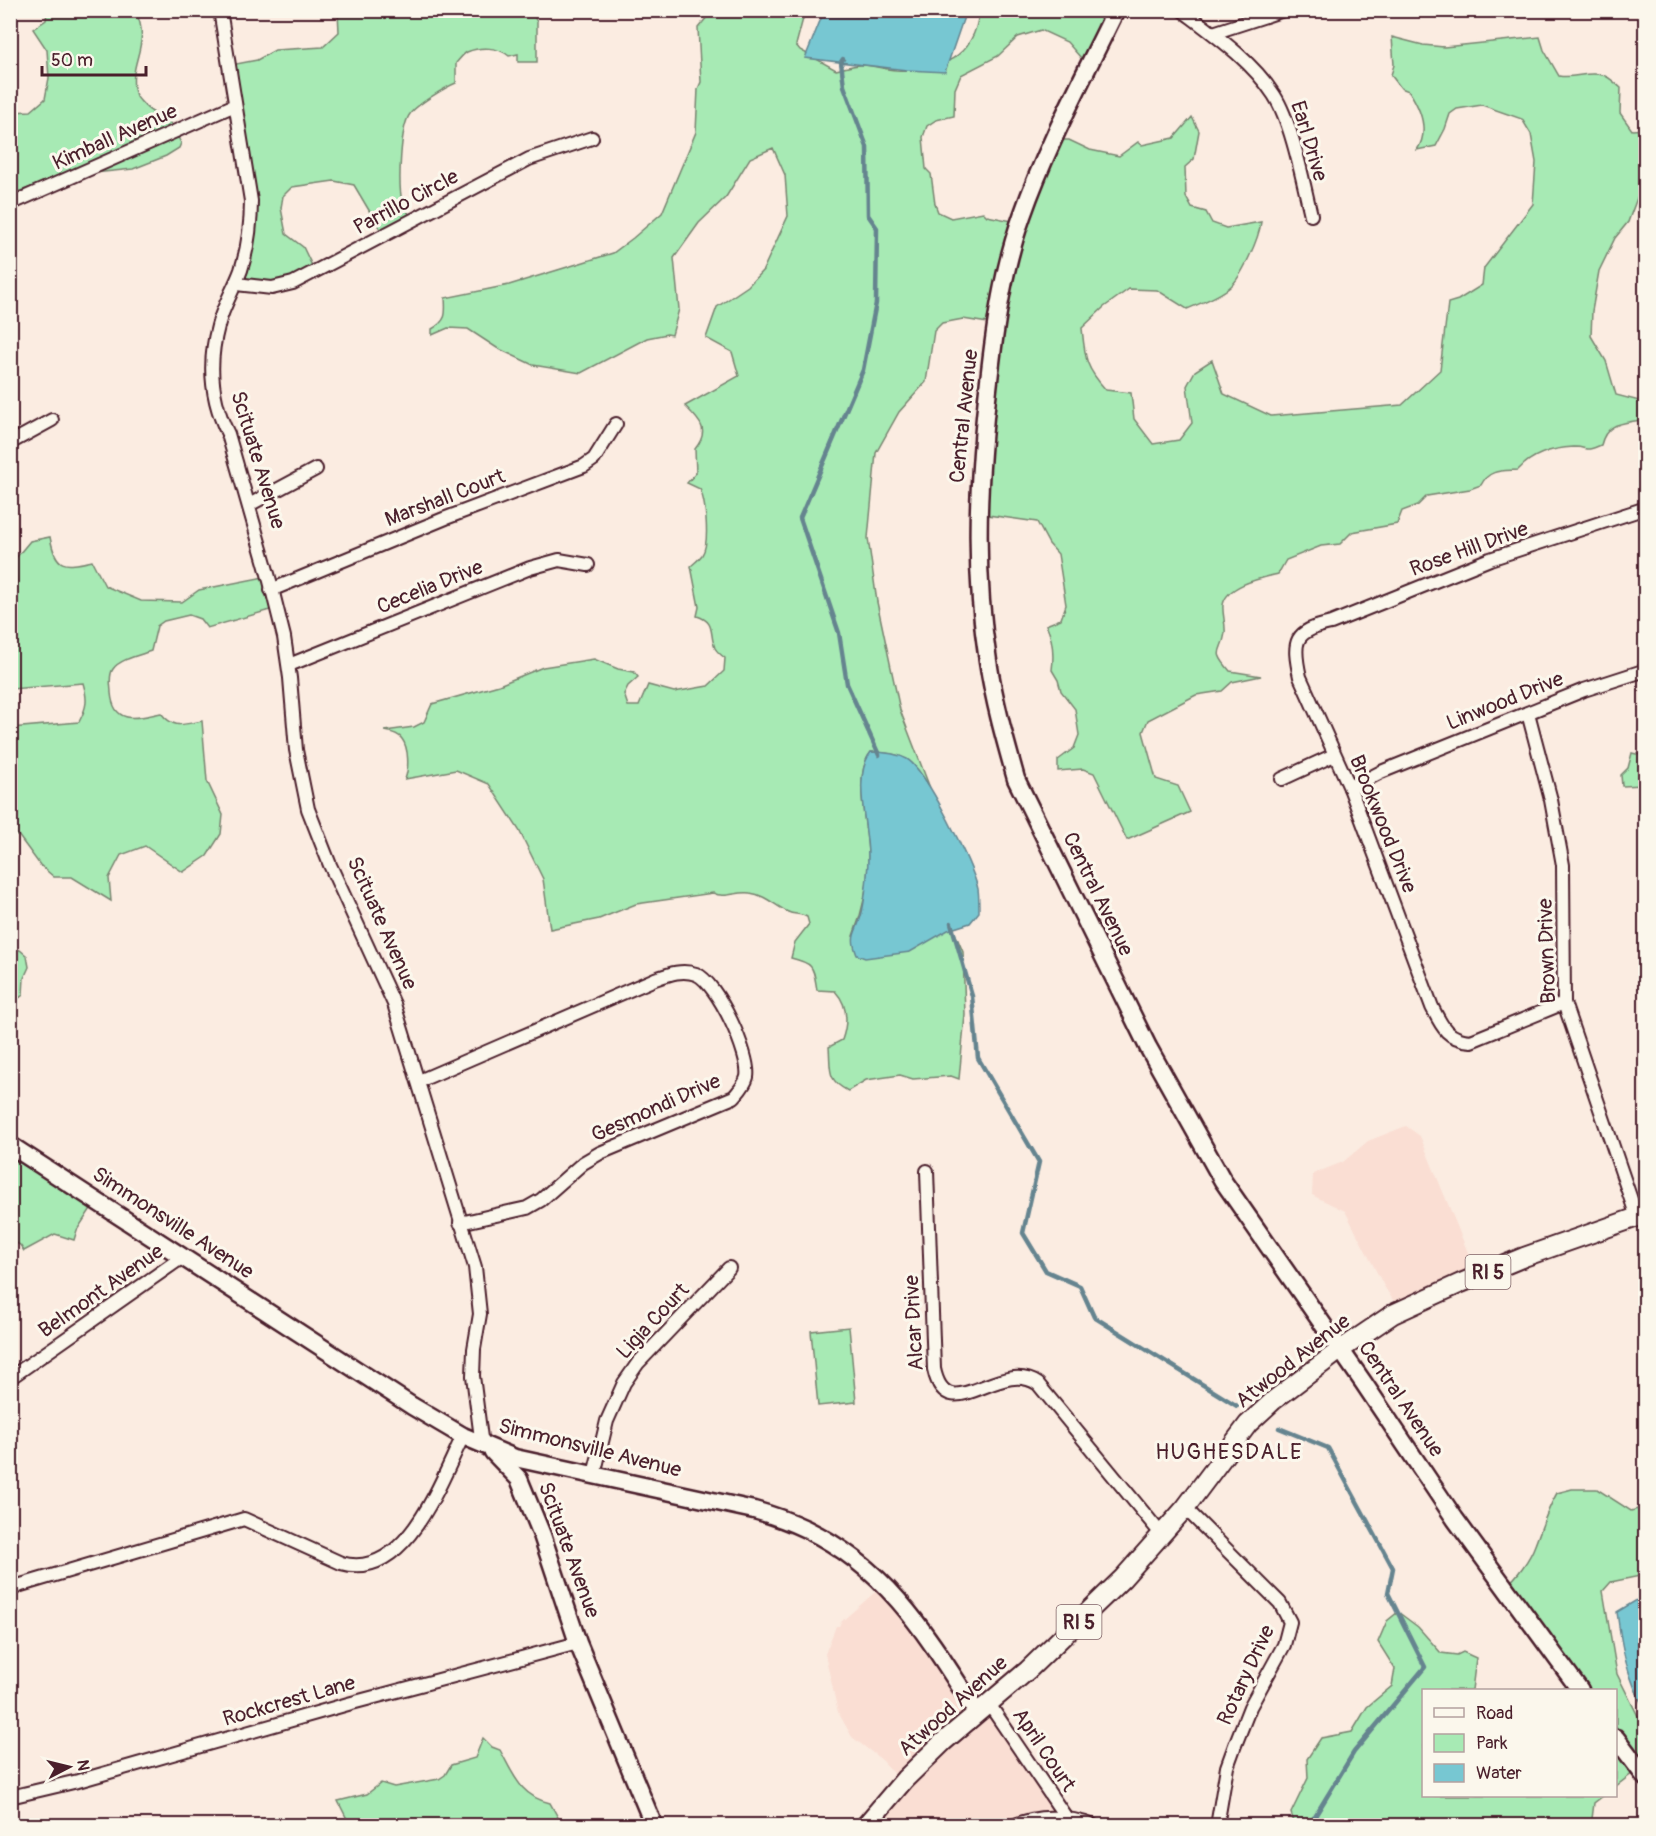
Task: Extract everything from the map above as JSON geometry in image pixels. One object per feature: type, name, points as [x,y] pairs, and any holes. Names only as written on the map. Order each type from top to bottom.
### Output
[{"type":"main road","name":"Atwood Avenue","points":[[865,1826],[905,1779],[1073,1628],[1123,1578],[1185,1508],[1248,1424],[1274,1400],[1340,1350],[1393,1314],[1425,1298],[1524,1257],[1641,1215]]},
{"type":"street","name":"Scituate Avenue","points":[[220,10],[251,201],[251,219],[242,267],[218,326],[212,381],[219,416],[228,434],[249,505],[284,637],[289,664],[294,741],[308,809],[330,865],[394,1004],[475,1267],[480,1314],[474,1349],[473,1376],[481,1438],[519,1479],[542,1535],[578,1643],[654,1826]]},
{"type":"street","name":"Central Avenue","points":[[1116,10],[1059,127],[1033,187],[1013,244],[1001,298],[982,440],[978,498],[981,607],[988,660],[1004,737],[1017,780],[1148,1047],[1223,1181],[1455,1519],[1579,1689]]},
{"type":"street","name":"Earl Drive","points":[[1182,10],[1213,33],[1258,74],[1275,96],[1289,133],[1311,215]]},
{"type":"street","points":[[1213,33],[1284,10]]},
{"type":"street","name":"Kimball Avenue","points":[[10,204],[235,105]]},
{"type":"street","name":"Parrillo Circle","points":[[236,284],[272,288],[293,283],[529,159],[592,138]]},
{"type":"street","points":[[10,443],[52,420]]},
{"type":"street","name":"Marshall Court","points":[[272,590],[446,518],[584,466],[594,459],[616,424]]},
{"type":"street","points":[[249,505],[316,469]]},
{"type":"street","name":"Rose Hill Drive","points":[[1308,630],[1490,560],[1646,508]]},
{"type":"street","name":"Cecelia Drive","points":[[289,664],[530,568],[560,560],[588,565]]},
{"type":"street","name":"Brookwood Drive","points":[[1308,630],[1301,634],[1298,640],[1296,662],[1300,677],[1350,788],[1441,1026],[1458,1040],[1471,1041],[1564,1003]]},
{"type":"street","name":"Linwood Drive","points":[[1350,788],[1381,772],[1584,690],[1646,670]]},
{"type":"street","name":"Brown Drive","points":[[1528,713],[1551,800],[1563,865],[1564,1003],[1641,1215]]},
{"type":"street","points":[[1282,779],[1334,755]]},
{"type":"street","name":"Gesmondi Drive","points":[[419,1081],[655,979],[680,972],[695,974],[710,984],[722,1001],[742,1048],[747,1077],[740,1091],[726,1102],[600,1153],[583,1163],[542,1200],[527,1208],[460,1223]]},
{"type":"street","name":"Simmonsville Avenue","points":[[10,1144],[412,1406],[463,1436],[515,1458],[754,1510],[788,1521],[821,1537],[866,1568],[899,1599],[938,1653],[983,1708]]},
{"type":"street","name":"Alcar Drive","points":[[927,1171],[934,1369],[938,1383],[947,1393],[959,1395],[972,1393],[979,1388],[1002,1380],[1018,1378],[1034,1381],[1162,1535]]},
{"type":"street","name":"Belmont Avenue","points":[[10,1378],[184,1256]]},
{"type":"street","name":"Ligia Court","points":[[594,1475],[607,1421],[638,1363],[729,1268]]},
{"type":"street","points":[[10,1590],[244,1519],[340,1563],[355,1565],[379,1560],[401,1546],[413,1532],[463,1436]]},
{"type":"street","name":"Rotary Drive","points":[[1185,1508],[1280,1603],[1290,1622],[1284,1645],[1250,1707],[1231,1756],[1216,1826]]},
{"type":"street","name":"Rockcrest Lane","points":[[10,1797],[78,1781],[348,1704],[578,1643]]},
{"type":"street","name":"April Court","points":[[983,1708],[1067,1819]]},
{"type":"street","points":[[1617,1739],[1646,1778]]},
{"type":"street","points":[[1013,1826],[1038,1818],[1067,1819],[1094,1826]]},
{"type":"shaded area","points":[[1406,1126],[1420,1136],[1478,1277],[1400,1311],[1384,1286],[1345,1211],[1312,1195],[1313,1174],[1343,1162],[1368,1141]]},
{"type":"shaded area","points":[[882,1586],[978,1711],[990,1705],[1063,1813],[1013,1826],[866,1825],[902,1782],[882,1760],[852,1737],[838,1712],[825,1654],[836,1626],[839,1626]]},
{"type":"green space","points":[[47,11],[135,11],[140,22],[141,43],[134,72],[135,93],[149,109],[169,121],[181,143],[179,148],[166,156],[133,169],[65,176],[11,194],[11,112],[31,111],[45,99],[49,78],[47,50],[33,29],[46,20]]},
{"type":"green space","points":[[338,11],[531,11],[537,22],[537,62],[518,62],[518,54],[509,56],[489,48],[467,52],[456,63],[456,83],[413,110],[404,131],[400,182],[403,204],[414,221],[383,234],[354,185],[334,181],[292,187],[283,196],[281,208],[286,234],[303,247],[315,272],[287,286],[239,285],[252,221],[231,65],[257,60],[275,50],[323,47],[339,32]]},
{"type":"green space","points":[[712,11],[805,11],[796,45],[800,50],[836,70],[860,65],[912,70],[940,65],[962,51],[976,27],[979,11],[1118,11],[1094,59],[1081,58],[1067,42],[1041,30],[1018,37],[998,56],[961,75],[955,89],[954,116],[936,120],[927,126],[923,137],[926,169],[931,174],[938,212],[951,218],[983,212],[987,216],[1017,222],[1055,140],[1069,140],[1090,150],[1119,156],[1138,142],[1142,145],[1174,138],[1192,117],[1199,131],[1194,159],[1185,167],[1186,197],[1192,208],[1206,212],[1212,223],[1226,228],[1261,222],[1245,266],[1235,282],[1226,290],[1187,309],[1157,290],[1129,289],[1104,307],[1082,328],[1085,355],[1094,375],[1106,390],[1131,393],[1134,419],[1153,444],[1179,440],[1192,423],[1187,386],[1195,371],[1212,360],[1224,394],[1271,416],[1402,405],[1440,370],[1448,303],[1458,300],[1482,285],[1484,268],[1533,204],[1536,162],[1531,134],[1522,119],[1482,105],[1457,109],[1450,114],[1436,146],[1417,150],[1423,135],[1422,120],[1409,91],[1401,88],[1391,75],[1394,65],[1392,37],[1423,45],[1444,47],[1540,37],[1544,50],[1559,76],[1591,74],[1607,77],[1621,88],[1620,113],[1632,130],[1645,129],[1645,182],[1628,222],[1615,238],[1599,271],[1592,311],[1591,336],[1606,361],[1616,395],[1643,402],[1645,400],[1645,419],[1617,425],[1607,432],[1601,445],[1589,449],[1574,447],[1551,450],[1536,456],[1518,470],[1492,473],[1481,485],[1427,496],[1418,505],[1402,511],[1397,524],[1352,532],[1340,544],[1321,546],[1286,560],[1278,574],[1238,587],[1231,592],[1223,605],[1225,633],[1219,655],[1230,671],[1261,676],[1232,682],[1222,691],[1196,695],[1148,720],[1143,732],[1156,779],[1178,786],[1190,812],[1127,840],[1094,773],[1083,769],[1058,771],[1058,760],[1074,748],[1079,735],[1075,709],[1061,691],[1052,670],[1052,647],[1046,625],[1061,619],[1066,605],[1058,554],[1049,544],[1037,522],[981,514],[994,324],[963,319],[942,323],[934,331],[926,382],[899,412],[876,453],[868,538],[877,602],[900,710],[930,788],[912,765],[900,756],[871,752],[865,762],[862,802],[868,865],[860,917],[853,936],[953,928],[963,952],[965,1015],[959,1079],[951,1076],[913,1079],[900,1075],[866,1080],[848,1091],[836,1083],[830,1068],[829,1047],[842,1040],[846,1021],[845,1008],[835,991],[817,990],[815,976],[809,965],[791,958],[795,942],[809,924],[807,917],[788,912],[756,894],[718,895],[713,893],[636,904],[599,919],[550,929],[543,879],[519,830],[489,784],[456,770],[405,779],[408,759],[404,743],[399,736],[385,731],[414,727],[424,722],[432,704],[499,685],[543,667],[594,659],[618,669],[634,672],[638,677],[628,686],[624,694],[628,706],[639,706],[648,685],[674,692],[708,686],[724,671],[725,658],[715,648],[711,629],[707,621],[697,616],[699,607],[691,566],[701,556],[704,549],[706,523],[700,489],[687,483],[696,473],[695,449],[703,431],[702,426],[685,406],[739,376],[732,352],[706,338],[717,307],[748,286],[763,270],[788,216],[785,175],[773,148],[750,158],[726,197],[699,223],[674,258],[679,309],[672,335],[647,338],[581,373],[533,365],[497,348],[468,329],[448,328],[432,335],[432,329],[440,323],[444,316],[445,298],[509,285],[613,253],[662,213],[696,132],[698,89],[701,82],[698,28]]},
{"type":"green space","points":[[50,537],[55,555],[63,563],[92,561],[105,586],[141,601],[182,602],[199,590],[269,576],[277,608],[207,628],[200,619],[189,615],[164,621],[157,626],[151,651],[125,660],[111,672],[113,704],[122,715],[135,718],[161,713],[175,724],[202,721],[207,781],[223,815],[221,834],[207,856],[183,872],[145,846],[121,855],[109,878],[111,901],[72,877],[54,877],[40,865],[18,835],[11,838],[11,728],[79,722],[86,703],[83,683],[11,689],[11,587],[17,584],[15,559],[30,541]]},
{"type":"green space","points":[[1632,753],[1645,756],[1645,785],[1622,786],[1621,775],[1628,768]]},
{"type":"green space","points":[[11,949],[20,950],[27,956],[29,967],[24,978],[23,995],[11,1004]]},
{"type":"green space","points":[[10,1144],[96,1201],[77,1230],[74,1240],[55,1234],[24,1251],[20,1245],[11,1240]]},
{"type":"green space","points":[[849,1327],[856,1402],[818,1406],[811,1331]]},
{"type":"green space","points":[[1572,1489],[1597,1489],[1631,1511],[1645,1507],[1645,1575],[1611,1582],[1603,1591],[1617,1674],[1645,1730],[1645,1776],[1637,1770],[1617,1785],[1617,1689],[1559,1689],[1573,1682],[1505,1587],[1530,1556],[1557,1493]]},
{"type":"green space","points":[[1398,1612],[1418,1627],[1441,1653],[1457,1655],[1463,1652],[1476,1658],[1472,1689],[1422,1689],[1422,1797],[1602,1797],[1594,1803],[1592,1819],[1595,1825],[1295,1825],[1291,1813],[1308,1778],[1307,1759],[1321,1738],[1352,1732],[1367,1707],[1392,1686],[1395,1669],[1378,1642],[1387,1621]]},
{"type":"green space","points":[[483,1738],[492,1747],[500,1750],[514,1776],[525,1790],[540,1800],[550,1803],[560,1821],[570,1825],[350,1825],[338,1801],[367,1794],[381,1783],[394,1787],[439,1779],[445,1775],[451,1765],[475,1758]]},
{"type":"water","points":[[824,10],[966,11],[945,72],[805,58]]},
{"type":"water","points":[[871,752],[889,753],[907,759],[925,781],[948,819],[967,860],[978,889],[979,912],[970,923],[948,930],[910,952],[865,958],[857,955],[853,939],[862,910],[867,878],[868,856],[862,788],[865,762]]},
{"type":"water","points":[[1645,1595],[1645,1710],[1626,1662],[1617,1612]]},
{"type":"waterway","points":[[843,59],[841,62],[844,86],[867,147],[868,215],[877,228],[876,303],[863,370],[800,518],[839,633],[847,684],[879,755]]},
{"type":"waterway","points":[[951,923],[972,996],[978,1058],[1039,1162],[1023,1233],[1046,1271],[1080,1286],[1094,1317],[1237,1406]]},
{"type":"waterway","points":[[1279,1428],[1328,1448],[1393,1568],[1388,1593],[1425,1667],[1354,1752],[1309,1826]]},
{"type":"district","name":"HUGHESDALE","points":[[1229,1452]]}]
